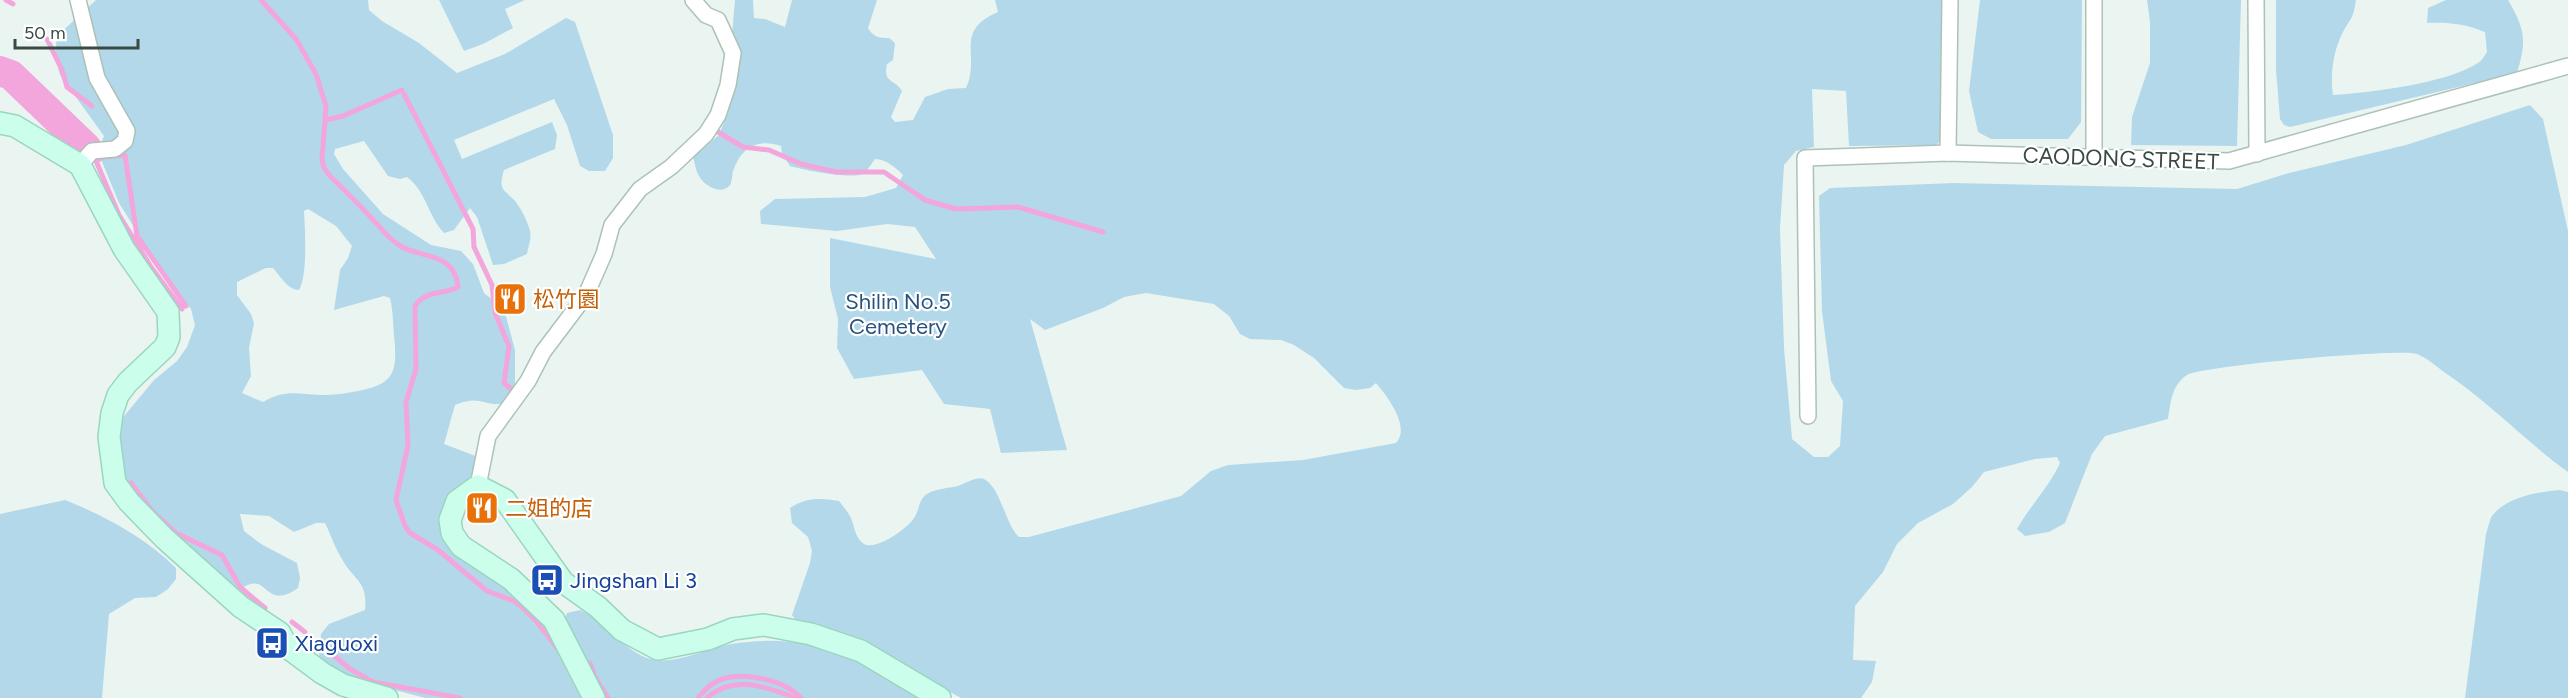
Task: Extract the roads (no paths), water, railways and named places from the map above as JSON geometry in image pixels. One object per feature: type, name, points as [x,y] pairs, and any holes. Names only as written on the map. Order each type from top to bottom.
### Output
[{"type":"street","points":[[78,0],[97,78],[127,131],[125,141],[115,149],[92,151],[80,165]]},
{"type":"street","points":[[594,698],[554,620],[511,579],[461,546],[452,533],[450,520],[457,501],[478,486],[488,436],[528,381],[543,352],[586,295],[604,254],[612,225],[640,189],[671,167],[706,134],[718,115],[728,85],[733,53],[718,20],[706,15],[693,0]]},
{"type":"street","points":[[1948,153],[1950,0]]},
{"type":"street","points":[[2094,0],[2094,157]]},
{"type":"street","points":[[2256,0],[2257,154]]},
{"type":"street","name":"CAODONG STREET","points":[[1808,416],[1806,158],[1948,153],[2229,161],[2568,66]]},
{"type":"street","points":[[0,123],[15,126],[80,165],[124,249],[168,312],[169,337],[165,347],[128,382],[118,395],[112,413],[109,437],[116,483],[129,502],[164,538],[241,607],[280,633],[287,647],[322,673],[343,685],[387,698]]},
{"type":"street","points":[[478,486],[505,500],[563,582],[598,607],[622,630],[658,649],[708,639],[733,629],[764,625],[812,634],[861,651],[940,698]]},
{"type":"waterway","points":[[6,0],[13,4]]},
{"type":"waterway","points":[[261,0],[296,39],[316,74],[326,106],[322,159],[324,168],[394,242],[410,250],[437,258],[451,268],[456,276],[458,287],[424,297],[415,306],[416,369],[406,402],[408,445],[396,500],[405,526],[410,533],[438,550],[487,591],[514,601],[522,607],[561,653]]},
{"type":"waterway","points":[[47,39],[62,70],[67,87],[92,106]]},
{"type":"waterway","points":[[0,71],[11,75],[86,147]]},
{"type":"waterway","points":[[326,120],[343,116],[402,90]]},
{"type":"waterway","points":[[404,94],[473,229],[474,247],[492,285],[495,313],[509,346],[504,383],[511,389]]},
{"type":"waterway","points":[[718,132],[743,147],[769,150],[801,164],[836,172],[884,172],[925,200],[956,209],[1018,207],[1103,232]]},
{"type":"waterway","points":[[182,309],[151,267],[119,215],[96,161],[103,157],[125,155],[137,236],[186,306]]},
{"type":"waterway","points":[[131,483],[152,511],[176,533],[222,555],[240,587],[265,608]]},
{"type":"waterway","points":[[292,622],[305,632]]},
{"type":"waterway","points":[[323,646],[350,669],[373,682],[460,698]]},
{"type":"waterway","points":[[588,664],[590,663],[595,677],[608,698]]},
{"type":"waterway","points":[[698,698],[721,679],[744,676],[776,682],[801,698]]},
{"type":"waterway","points":[[707,698],[728,686],[739,685],[762,687],[796,698]]},
{"type":"place","name":"松竹園","points":[[510,299]]},
{"type":"place","name":"二姐的店","points":[[482,508]]},
{"type":"place","name":"Jingshan Li 3","points":[[547,580]]},
{"type":"place","name":"Xiaguoxi","points":[[272,643]]},
{"type":"park label","name":"Shilin No.5 Cemetery","points":[[898,314]]}]
